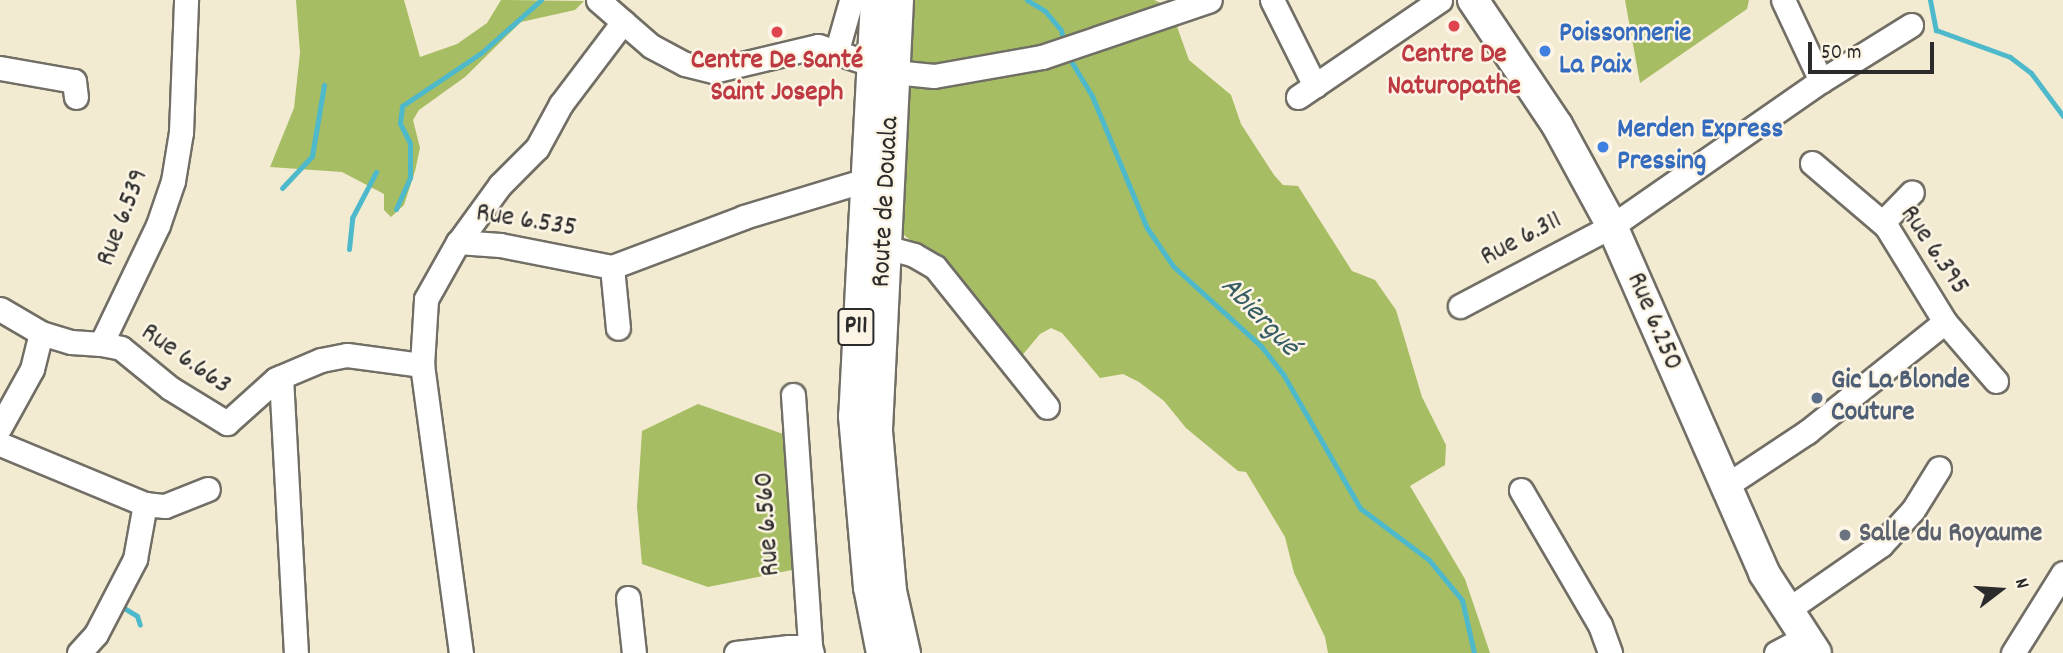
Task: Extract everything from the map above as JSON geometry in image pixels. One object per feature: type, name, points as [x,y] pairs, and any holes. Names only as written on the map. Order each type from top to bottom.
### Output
[{"type":"main road","name":"Rue 6.250","points":[[1473,0],[1557,125],[1612,226],[1724,487],[1786,611],[1810,646]]},
{"type":"main road","name":"P11","points":[[869,2],[883,68],[866,180],[856,331],[855,459],[869,587],[882,653]]},
{"type":"main road","name":"Route de Douala","points":[[883,68],[885,247],[877,431],[891,591],[905,653]]},
{"type":"street","name":"Rue 6.539","points":[[101,344],[159,225],[173,181],[181,132],[186,0]]},
{"type":"street","points":[[598,0],[651,46],[685,64],[713,71],[733,69],[796,48],[837,50],[883,68],[934,76],[1042,57],[1107,38],[1210,0]]},
{"type":"street","points":[[1272,0],[1306,92],[1440,0]]},
{"type":"street","points":[[1783,0],[1821,81]]},
{"type":"street","points":[[837,50],[869,2]]},
{"type":"street","points":[[460,240],[500,186],[537,148],[561,104],[623,22]]},
{"type":"street","name":"Rue 6.311","points":[[1460,306],[1612,226],[1821,81],[1911,25]]},
{"type":"street","points":[[0,68],[74,81],[76,97]]},
{"type":"street","name":"Rue 6.395","points":[[1812,163],[1886,226],[1945,322],[1996,381]]},
{"type":"street","points":[[618,328],[612,267],[744,217],[866,180]]},
{"type":"street","points":[[1886,226],[1886,219],[1912,192]]},
{"type":"street","name":"Rue 6.535","points":[[461,653],[422,365],[426,299],[460,240],[612,267]]},
{"type":"street","points":[[885,247],[914,255],[935,267],[1047,407]]},
{"type":"street","points":[[0,309],[41,333],[71,342],[101,344]]},
{"type":"street","points":[[1724,487],[1807,432],[1945,322]]},
{"type":"street","points":[[0,428],[32,369],[41,333]]},
{"type":"street","name":"Rue 6.663","points":[[101,344],[121,348],[222,422],[229,422],[281,377],[347,355],[422,365]]},
{"type":"street","points":[[281,377],[296,653]]},
{"type":"street","name":"Rue 6.560","points":[[793,395],[811,650]]},
{"type":"street","points":[[0,444],[145,504],[165,506],[208,489]]},
{"type":"street","points":[[1786,611],[1881,545],[1913,510],[1939,468]]},
{"type":"street","points":[[1521,490],[1601,625],[1610,653]]},
{"type":"street","points":[[79,653],[96,634],[135,559],[145,504]]},
{"type":"street","points":[[2013,653],[2063,573]]},
{"type":"street","points":[[628,598],[634,653]]},
{"type":"street","points":[[1776,653],[1810,646]]},
{"type":"street","points":[[736,653],[811,650]]},
{"type":"green space","points":[[296,0],[404,0],[420,57],[457,44],[487,23],[501,0],[584,1],[575,10],[521,22],[465,77],[419,110],[413,120],[420,148],[415,171],[404,205],[391,217],[384,210],[384,194],[342,172],[270,167],[294,108],[300,53]]},
{"type":"green space","points":[[914,0],[1154,0],[1170,7],[1189,60],[1231,95],[1241,124],[1274,175],[1283,185],[1298,186],[1352,271],[1375,280],[1396,310],[1422,397],[1446,445],[1445,465],[1410,486],[1465,579],[1490,653],[1328,653],[1325,637],[1294,573],[1285,537],[1246,472],[1238,471],[1186,428],[1164,401],[1139,382],[1123,374],[1100,378],[1062,333],[1051,328],[1040,334],[1020,358],[943,269],[903,234]]},
{"type":"green space","points":[[1625,0],[1749,0],[1747,9],[1640,83]]},
{"type":"green space","points":[[698,404],[786,435],[792,570],[708,587],[642,564],[637,507],[642,431]]},
{"type":"waterway","points":[[396,209],[410,177],[410,143],[400,123],[402,106],[481,53],[541,0]]},
{"type":"waterway","name":"Abiergué","points":[[1027,0],[1045,11],[1061,30],[1064,43]]},
{"type":"waterway","points":[[1930,0],[1936,30],[2010,57],[2031,73],[2063,116]]},
{"type":"waterway","name":"Abiergué","points":[[1068,56],[1092,96],[1147,228],[1173,266],[1261,346],[1283,374],[1360,508],[1429,560],[1462,600],[1474,653]]},
{"type":"waterway","points":[[282,188],[312,156],[324,85]]},
{"type":"waterway","points":[[349,249],[352,218],[376,172]]},
{"type":"waterway","points":[[119,605],[137,616],[140,625]]},
{"type":"place","name":"Centre De Naturopathe","points":[[1454,26]]},
{"type":"place","name":"Centre De Santé Saint Joseph","points":[[777,32]]},
{"type":"place","name":"Poissonnerie La Paix","points":[[1545,51]]},
{"type":"place","name":"Merden Express Pressing","points":[[1603,147]]},
{"type":"place","name":"Gic La Blonde Couture","points":[[1817,398]]},
{"type":"place","name":"Salle du Royaume","points":[[1845,535]]}]
